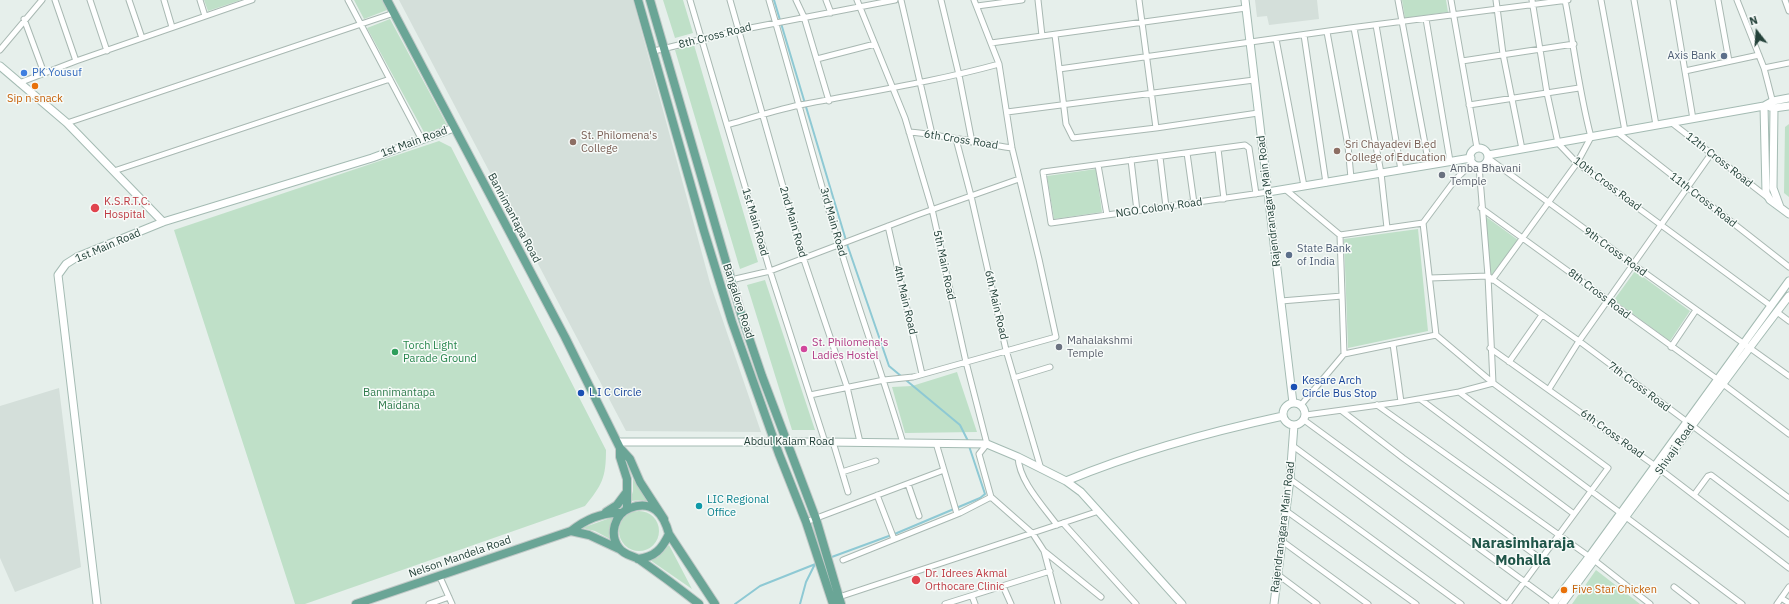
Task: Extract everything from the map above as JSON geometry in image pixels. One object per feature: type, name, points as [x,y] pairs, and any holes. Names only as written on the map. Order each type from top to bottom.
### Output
[{"type":"main road","name":"Bannimantapa Road","points":[[386,0],[565,337],[619,445]]},
{"type":"main road","name":"Bangalore Road","points":[[638,0],[654,51],[702,224],[730,314],[775,442],[817,554],[840,601]]},
{"type":"main road","name":"Bangalore Road","points":[[650,0],[731,280],[762,376],[816,519],[825,550],[827,572],[833,604]]},
{"type":"main road","points":[[619,445],[620,457],[627,479],[628,488],[624,511],[616,521],[614,531],[615,540],[619,549]]},
{"type":"main road","points":[[619,445],[630,459],[640,482],[664,519],[669,534],[715,604]]},
{"type":"main road","points":[[604,514],[622,500],[628,488]]},
{"type":"main road","points":[[624,511],[642,505],[651,507],[659,512],[664,519]]},
{"type":"main road","name":"Nelson Mandela Road","points":[[356,604],[571,531],[588,519],[604,514],[624,511]]},
{"type":"main road","points":[[571,531],[594,537],[638,559],[700,604]]},
{"type":"main road","points":[[638,559],[647,558],[659,552],[669,534]]},
{"type":"street","points":[[0,50],[24,19],[42,0]]},
{"type":"street","points":[[55,0],[76,61]]},
{"type":"street","points":[[90,0],[107,51]]},
{"type":"street","points":[[128,0],[142,38]]},
{"type":"street","points":[[164,0],[172,27]]},
{"type":"street","points":[[200,0],[205,16]]},
{"type":"street","points":[[19,83],[76,61],[252,0]]},
{"type":"street","points":[[348,0],[422,140]]},
{"type":"street","name":"1st Main Road","points":[[690,0],[770,271],[810,395],[842,472],[848,492]]},
{"type":"street","name":"2nd Main Road","points":[[730,0],[740,30],[803,257],[847,387],[860,442]]},
{"type":"street","name":"3rd Main Road","points":[[769,0],[839,244],[884,380],[903,443]]},
{"type":"street","points":[[796,0],[804,17],[829,101]]},
{"type":"street","points":[[826,0],[831,13]]},
{"type":"street","points":[[858,0],[892,89]]},
{"type":"street","points":[[804,17],[895,0]]},
{"type":"street","points":[[901,0],[932,134]]},
{"type":"street","points":[[940,0],[959,75],[972,142]]},
{"type":"street","points":[[810,395],[884,380],[913,377],[1056,337],[1040,259],[1012,148],[999,64],[974,0]]},
{"type":"street","points":[[976,6],[1022,0]]},
{"type":"street","points":[[1038,0],[1042,36]]},
{"type":"street","points":[[1139,0],[1156,128]]},
{"type":"street","points":[[1398,0],[1429,165]]},
{"type":"street","points":[[1450,0],[1477,148]]},
{"type":"street","points":[[1496,0],[1503,54],[1522,149]]},
{"type":"street","points":[[1492,280],[1577,163],[1591,137],[1579,88],[1574,44],[1565,0]]},
{"type":"street","points":[[1059,69],[1498,9],[1532,2],[1568,0]]},
{"type":"street","points":[[1601,0],[1625,131]]},
{"type":"street","points":[[1634,0],[1656,125]]},
{"type":"street","points":[[1673,0],[1693,119]]},
{"type":"street","points":[[1718,0],[1729,61]]},
{"type":"street","points":[[1737,0],[1764,68],[1773,105],[1773,188],[1780,207]]},
{"type":"street","points":[[1785,0],[1789,11]]},
{"type":"street","points":[[1532,2],[1547,93],[1558,143]]},
{"type":"street","points":[[991,44],[1142,22],[1245,4]]},
{"type":"street","name":"Rajendranagara Main Road","points":[[1245,4],[1293,403]]},
{"type":"street","points":[[67,123],[394,13]]},
{"type":"street","name":"8th Cross Road","points":[[654,51],[740,30],[804,17]]},
{"type":"street","points":[[24,19],[44,73]]},
{"type":"street","points":[[1426,19],[1450,161]]},
{"type":"street","points":[[1376,25],[1401,170]]},
{"type":"street","points":[[1354,28],[1381,173],[1387,228]]},
{"type":"street","points":[[1327,32],[1348,146],[1351,178]]},
{"type":"street","points":[[1054,35],[1066,124],[1073,138],[1258,114]]},
{"type":"street","points":[[1304,35],[1326,182]]},
{"type":"street","points":[[1276,39],[1304,186]]},
{"type":"street","points":[[817,59],[875,44]]},
{"type":"street","points":[[1462,60],[1574,44]]},
{"type":"street","points":[[1685,71],[1759,54]]},
{"type":"street","points":[[1764,68],[1789,63]]},
{"type":"street","points":[[727,125],[800,105],[892,89],[919,82],[959,75],[999,64]]},
{"type":"street","points":[[0,66],[67,123],[163,222]]},
{"type":"street","points":[[114,171],[390,79]]},
{"type":"street","points":[[1007,112],[1254,80]]},
{"type":"street","points":[[1469,104],[1513,99],[1579,88]]},
{"type":"street","name":"5th Main Road","points":[[892,89],[909,132],[932,209],[966,362],[987,444]]},
{"type":"street","points":[[1773,105],[1789,98]]},
{"type":"street","points":[[1488,157],[1522,149],[1764,106],[1789,106]]},
{"type":"street","name":"12th Cross Road","points":[[1764,106],[1765,188],[1767,197]]},
{"type":"street","name":"12th Cross Road","points":[[1672,122],[1789,214]]},
{"type":"street","name":"1st Main Road","points":[[97,604],[58,275],[66,264],[77,257],[163,222],[372,158],[454,128]]},
{"type":"street","name":"6th Cross Road","points":[[909,132],[932,134],[1012,148]]},
{"type":"street","name":"11th Cross Road","points":[[1617,132],[1686,188],[1789,267]]},
{"type":"street","name":"6th Main Road","points":[[956,139],[971,196],[1006,350],[1041,469]]},
{"type":"street","name":"10th Cross Road","points":[[1558,143],[1577,163],[1771,306]]},
{"type":"street","points":[[1107,215],[1098,165],[1131,160],[1245,145],[1248,147],[1256,194]]},
{"type":"street","points":[[1268,192],[1450,161],[1474,162],[1484,165],[1488,157],[1485,150],[1477,148]]},
{"type":"street","points":[[1477,148],[1472,152],[1481,208],[1488,276],[1490,348],[1493,383]]},
{"type":"street","points":[[1218,149],[1224,199]]},
{"type":"street","points":[[1187,153],[1194,203]]},
{"type":"street","points":[[1549,389],[1578,341],[1634,266],[1686,188],[1711,154]]},
{"type":"street","points":[[1160,157],[1166,207]]},
{"type":"street","name":"9th Cross Road","points":[[1488,157],[1548,204],[1696,310],[1744,342],[1750,348]]},
{"type":"street","points":[[1131,160],[1136,211]]},
{"type":"street","points":[[1293,446],[1507,604],[1608,468],[1493,383],[1436,335],[1423,223],[1455,180],[1474,162]]},
{"type":"street","name":"NGO Colony Road","points":[[1098,165],[1043,172],[1051,223],[1268,192]]},
{"type":"street","points":[[731,280],[770,271],[803,257],[932,209],[1019,179]]},
{"type":"street","points":[[1285,189],[1340,235],[1344,354]]},
{"type":"street","name":"8th Cross Road","points":[[1481,208],[1789,434]]},
{"type":"street","points":[[1340,235],[1423,223]]},
{"type":"street","name":"4th Main Road","points":[[888,226],[922,374]]},
{"type":"street","points":[[1430,278],[1488,276]]},
{"type":"street","name":"7th Cross Road","points":[[1488,276],[1789,498]]},
{"type":"street","points":[[1720,382],[1744,342],[1789,281]]},
{"type":"street","points":[[1281,301],[1342,296]]},
{"type":"street","name":"Shivaji Road","points":[[1562,604],[1592,559],[1688,424],[1720,382],[1750,348],[1789,296]]},
{"type":"street","points":[[1671,347],[1696,310]]},
{"type":"street","points":[[1777,312],[1789,321]]},
{"type":"street","points":[[1509,362],[1542,315]]},
{"type":"street","points":[[1301,405],[1344,354],[1436,335]]},
{"type":"street","points":[[1393,344],[1401,402]]},
{"type":"street","name":"6th Cross Road","points":[[1490,348],[1658,467],[1789,568]]},
{"type":"street","points":[[1750,348],[1789,376]]},
{"type":"street","points":[[1014,378],[1050,367]]},
{"type":"street","points":[[1305,417],[1420,399],[1458,392],[1493,383]]},
{"type":"street","points":[[1458,392],[1624,514],[1742,604]]},
{"type":"street","points":[[1420,399],[1574,514]]},
{"type":"street","points":[[1293,403],[1301,405],[1305,409],[1305,417],[1301,423],[1294,425],[1287,423],[1283,416],[1284,409],[1289,404],[1293,403]]},
{"type":"street","points":[[1377,405],[1592,559],[1650,604]]},
{"type":"street","points":[[1342,411],[1403,458],[1541,559]]},
{"type":"street","points":[[1066,481],[1098,468],[1171,443],[1283,416]]},
{"type":"street","points":[[1305,417],[1554,604],[1592,559]]},
{"type":"street","name":"Rajendranagara Main Road","points":[[1274,604],[1290,479],[1294,425]]},
{"type":"street","name":"Abdul Kalam Road","points":[[619,445],[775,442],[987,444]]},
{"type":"street","points":[[936,443],[957,514]]},
{"type":"street","points":[[1058,604],[1044,551],[1033,534],[991,497],[979,454],[987,444],[1018,457],[1066,481],[1081,492],[1182,604]]},
{"type":"street","points":[[1018,457],[1018,466],[1022,477],[1057,525]]},
{"type":"street","points":[[842,472],[876,461]]},
{"type":"street","points":[[806,522],[944,470]]},
{"type":"street","points":[[1694,495],[1708,476],[1711,475],[1789,534]]},
{"type":"street","points":[[1290,479],[1461,604]]},
{"type":"street","points":[[908,484],[919,516]]},
{"type":"street","points":[[877,495],[894,539]]},
{"type":"street","points":[[843,560],[957,514],[991,497]]},
{"type":"street","points":[[1285,510],[1416,604]]},
{"type":"street","points":[[840,601],[1099,511]]},
{"type":"street","points":[[1063,523],[1136,604]]},
{"type":"street","points":[[1282,541],[1368,604]]},
{"type":"street","points":[[1044,551],[1101,597]]},
{"type":"street","points":[[945,604],[1050,571]]},
{"type":"street","points":[[1277,574],[1317,604]]},
{"type":"street","points":[[439,575],[452,604]]},
{"type":"street","points":[[1003,586],[1011,604]]},
{"type":"street","points":[[1674,587],[1696,604]]},
{"type":"street","points":[[1777,604],[1789,587]]},
{"type":"street","points":[[972,596],[975,604]]},
{"type":"street","points":[[428,604],[449,597]]},
{"type":"street","points":[[1782,598],[1789,603]]},
{"type":"shaded area","name":"St. Philomena's College","points":[[399,0],[633,0],[710,283],[761,432],[626,431]]},
{"type":"shaded area","points":[[1255,0],[1317,0],[1319,19],[1269,25],[1267,16],[1257,17]]},
{"type":"shaded area","points":[[59,388],[81,567],[15,592],[0,558],[0,406]]},
{"type":"green space","points":[[204,0],[241,0],[208,11]]},
{"type":"green space","points":[[354,0],[382,0],[387,10],[364,19]]},
{"type":"green space","points":[[663,0],[683,0],[693,33],[675,38]]},
{"type":"green space","points":[[1402,0],[1446,0],[1448,12],[1405,18]]},
{"type":"green space","points":[[390,19],[447,125],[425,134],[367,28]]},
{"type":"green space","points":[[694,45],[758,262],[740,269],[675,50]]},
{"type":"green space","points":[[1789,124],[1789,197],[1784,193],[1785,127]]},
{"type":"green space","name":"Bannimantapa Maidana","points":[[439,141],[451,147],[606,450],[605,468],[602,481],[585,506],[305,604],[295,604],[174,230]]},
{"type":"green space","points":[[1096,169],[1102,212],[1054,219],[1047,176]]},
{"type":"green space","points":[[1485,216],[1518,240],[1491,276]]},
{"type":"green space","points":[[1418,229],[1428,331],[1348,348],[1344,239]]},
{"type":"green space","points":[[1635,271],[1690,311],[1670,341],[1614,300]]},
{"type":"green space","points":[[765,280],[815,430],[792,430],[747,285]]},
{"type":"green space","points":[[957,372],[977,432],[905,433],[892,387],[912,386]]},
{"type":"green space","points":[[633,479],[649,503],[643,500],[630,501],[633,491]]},
{"type":"green space","points":[[643,511],[650,514],[656,520],[659,531],[658,539],[650,548],[643,551],[635,551],[628,548],[620,539],[619,527],[622,520],[631,512]]},
{"type":"green space","points":[[613,517],[609,531],[610,539],[595,531],[582,528]]},
{"type":"green space","points":[[669,545],[692,589],[650,560],[658,557]]},
{"type":"green space","points":[[1596,570],[1640,604],[1572,604]]},
{"type":"waterway","points":[[774,0],[848,247],[889,366],[960,425],[968,441]]},
{"type":"waterway","points":[[829,558],[897,533],[980,498],[985,494],[969,446]]},
{"type":"waterway","points":[[735,604],[760,586],[818,563]]},
{"type":"waterway","points":[[800,604],[806,582],[815,564]]},
{"type":"place","name":"Axis Bank","points":[[1724,56]]},
{"type":"place","name":"PK Yousuf","points":[[24,73]]},
{"type":"place","name":"Sip n snack","points":[[35,86]]},
{"type":"place","name":"St. Philomena's College","points":[[573,142]]},
{"type":"place","name":"Sri Chayadevi B.ed College of Education","points":[[1337,151]]},
{"type":"place","name":"Amba Bhavani Temple","points":[[1442,175]]},
{"type":"place","name":"K.S.R.T.C. Hospital","points":[[95,208]]},
{"type":"place","name":"State Bank of India","points":[[1289,255]]},
{"type":"place","name":"Mahalakshmi Temple","points":[[1059,347]]},
{"type":"place","name":"St. Philomena's Ladies Hostel","points":[[804,349]]},
{"type":"place","name":"Torch Light Parade Ground","points":[[395,352]]},
{"type":"place","name":"Kesare Arch Circle Bus Stop","points":[[1294,387]]},
{"type":"place","name":"L I C Circle","points":[[581,393]]},
{"type":"place","name":"LIC Regional Office","points":[[699,506]]},
{"type":"place","name":"Dr. Idrees Akmal Orthocare Clinic","points":[[916,580]]},
{"type":"place","name":"Five Star Chicken","points":[[1564,590]]},
{"type":"district","name":"Narasimharaja Mohalla","points":[[1523,552]]}]
